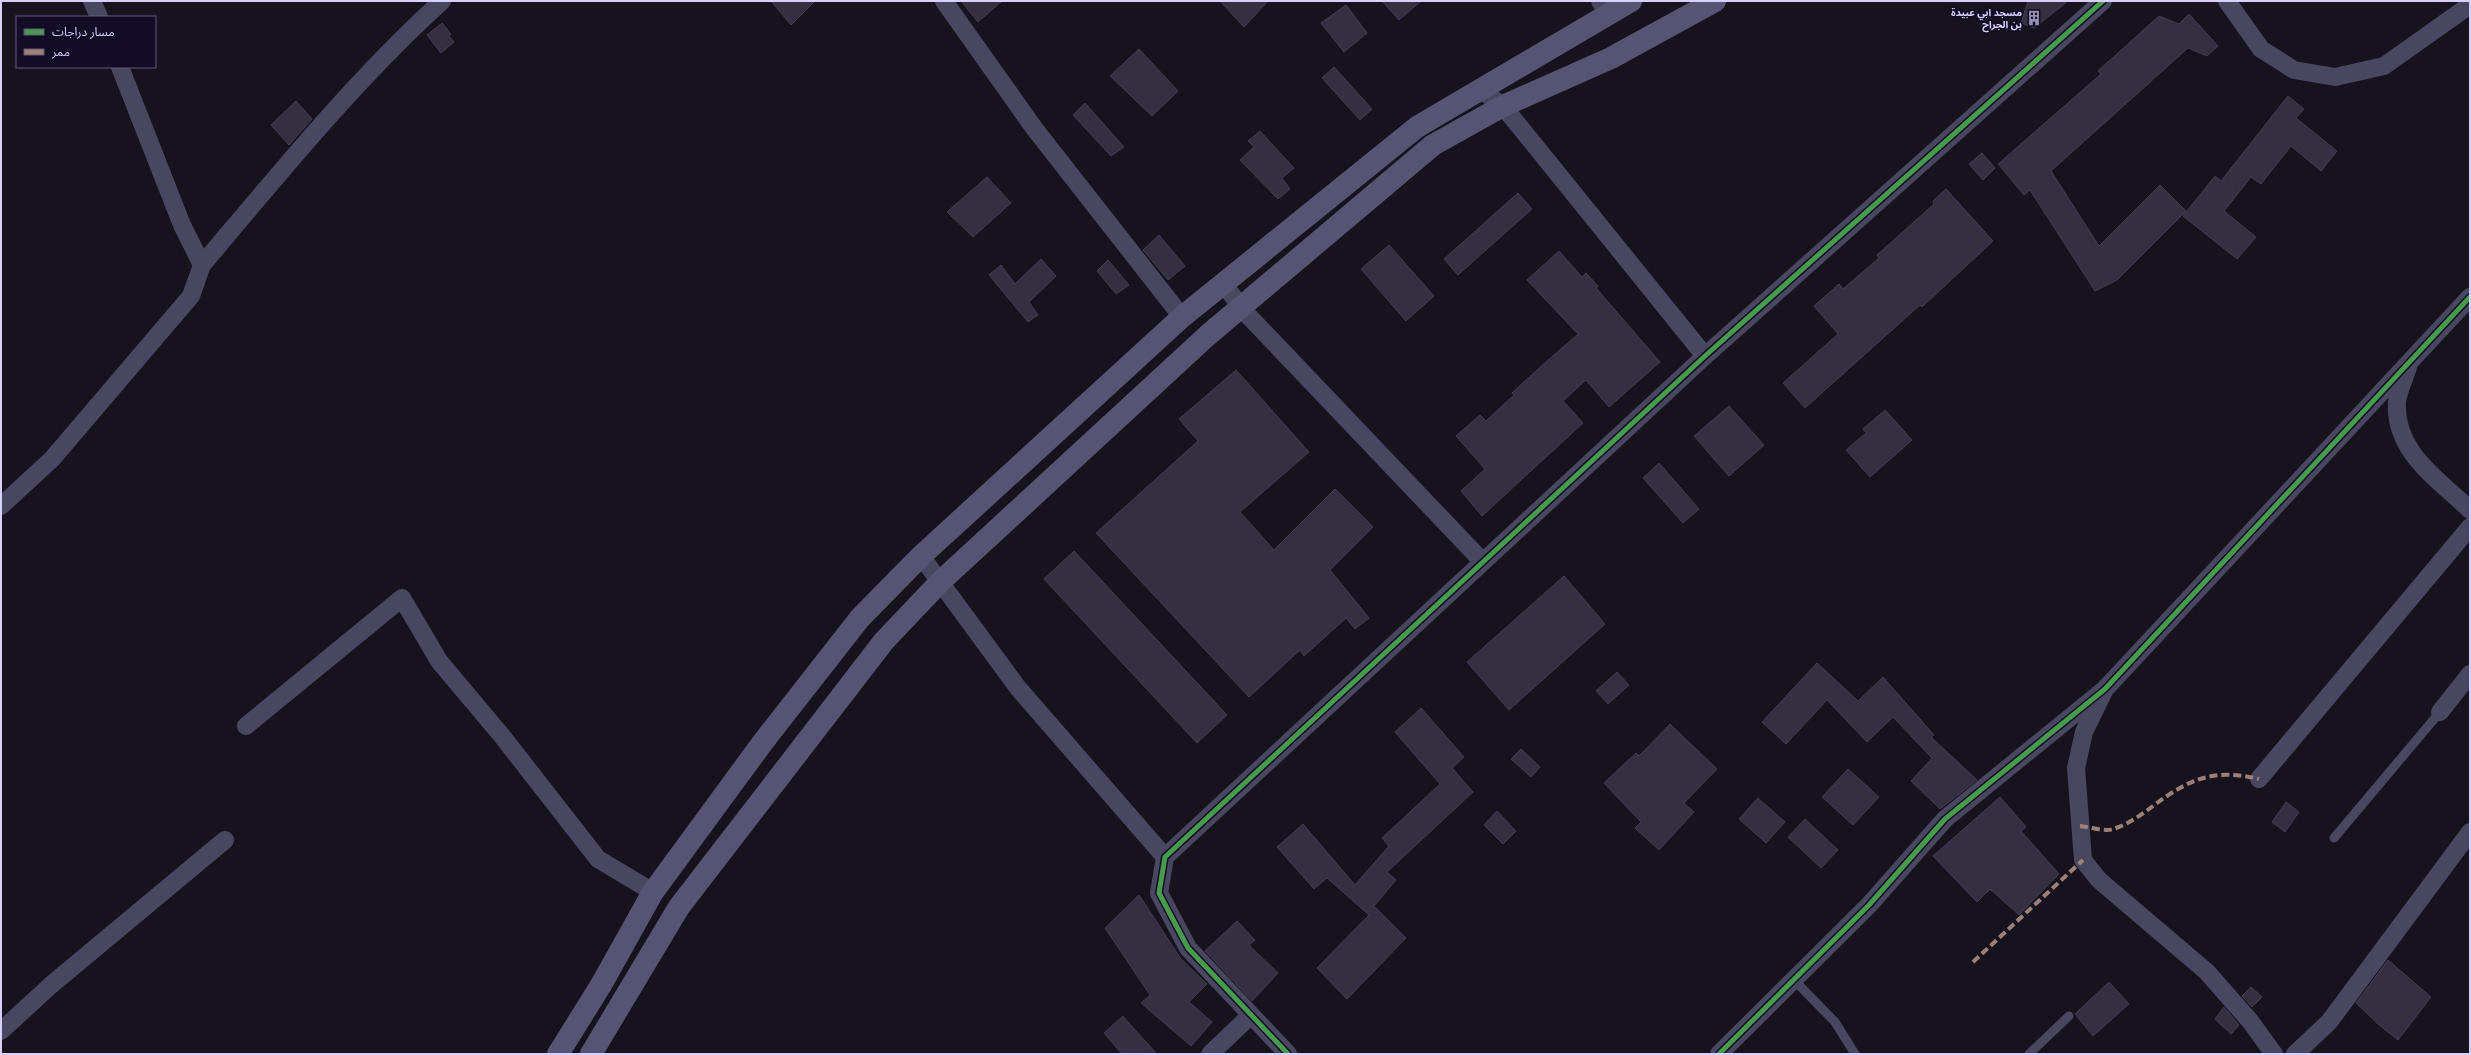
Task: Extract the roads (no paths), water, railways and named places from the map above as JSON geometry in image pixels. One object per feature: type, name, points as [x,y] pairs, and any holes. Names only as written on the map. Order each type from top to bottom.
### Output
[{"type":"main road","points":[[558,1054],[601,985],[653,892],[763,742],[860,618],[921,556],[1182,317],[1417,127],[1481,90],[1604,7],[1631,1]]},
{"type":"main road","points":[[591,1054],[679,907],[884,641],[940,582],[1208,336],[1242,309],[1433,145],[1503,106],[1611,58],[1716,1]]},
{"type":"main road","points":[[860,618],[884,641]]},
{"type":"main road","points":[[653,892],[679,907]]},
{"type":"street","points":[[92,1],[99,16]]},
{"type":"street","points":[[1,506],[52,460],[191,296],[202,265],[295,155],[407,33],[442,1]]},
{"type":"street","points":[[944,1],[1034,128],[1182,317]]},
{"type":"street","points":[[1288,1054],[1188,948],[1159,893],[1165,857],[1705,356],[2103,1]]},
{"type":"street","points":[[2228,1],[2261,49],[2294,70],[2335,77],[2384,66],[2470,5]]},
{"type":"street","points":[[120,68],[182,226],[202,265]]},
{"type":"street","points":[[1481,90],[1503,106],[1705,356]]},
{"type":"street","points":[[1224,284],[1242,309],[1483,562]]},
{"type":"street","points":[[1719,1054],[1869,905],[1945,819],[2105,689],[2470,296]]},
{"type":"street","points":[[2410,362],[2397,401],[2399,430],[2410,453],[2470,510]]},
{"type":"street","points":[[2260,779],[2470,527]]},
{"type":"street","points":[[921,556],[1018,688],[1165,857]]},
{"type":"street","points":[[246,726],[402,598],[438,661],[502,736],[598,859],[653,892]]},
{"type":"street","points":[[2440,712],[2470,674]]},
{"type":"street","points":[[2105,689],[2084,732],[2076,768],[2083,860],[2099,880],[2162,932],[2206,972],[2250,1021],[2274,1054]]},
{"type":"street","points":[[2295,1054],[2329,1022],[2470,832]]},
{"type":"street","points":[[1,1031],[51,985],[226,840]]},
{"type":"street","points":[[1210,1054],[1252,1015]]},
{"type":"lane","points":[[2334,838],[2440,712]]},
{"type":"lane","points":[[1794,980],[1835,1022],[1855,1054]]},
{"type":"lane","points":[[2029,1054],[2069,1016]]},
{"type":"place","name":"مسجد ابي عبيدة بن الجراح","points":[[2034,18]]}]
